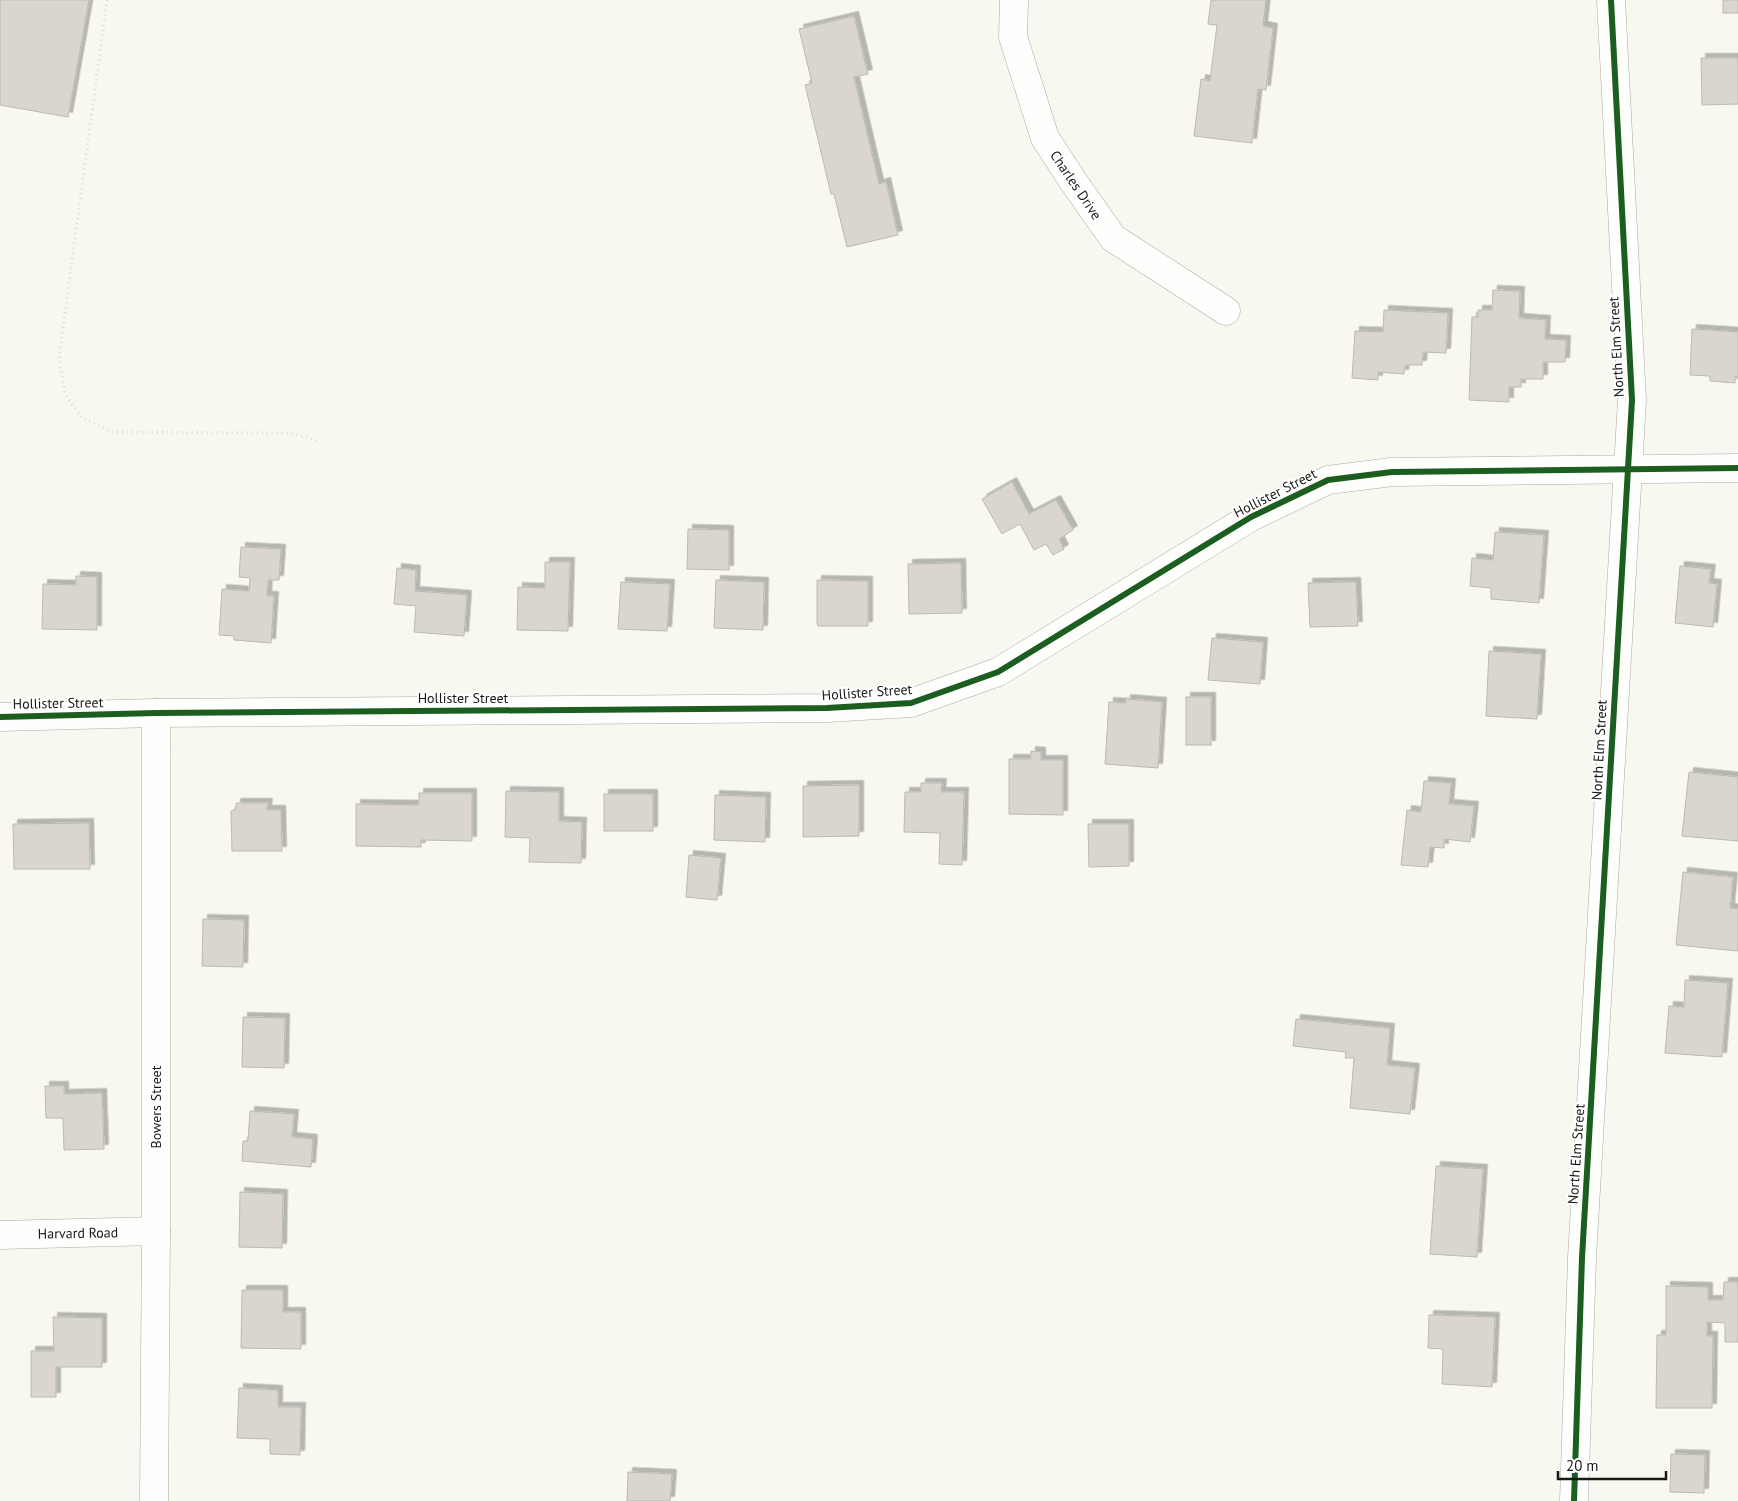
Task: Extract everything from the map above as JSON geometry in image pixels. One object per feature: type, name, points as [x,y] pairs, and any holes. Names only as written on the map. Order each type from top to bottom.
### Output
[{"type":"street","name":"Charles Drive","points":[[1014,0],[1013,36],[1044,138],[1113,238],[1226,311]]},
{"type":"street","name":"North Elm Street","points":[[1574,1501],[1582,1258],[1632,400],[1611,0]]},
{"type":"street","name":"Hollister Street","points":[[0,717],[156,713],[827,708],[911,703],[998,672],[1251,517],[1328,480],[1392,472],[1738,468]]},
{"type":"street","name":"Bowers Street","points":[[154,1501],[156,713]]},
{"type":"street","name":"Harvard Road","points":[[0,1235],[156,1231]]},
{"type":"path","points":[[107,0],[59,358],[65,394],[82,418],[112,432],[292,433],[317,440]]},
{"type":"building","points":[[0,0],[89,0],[68,117],[0,105]]},
{"type":"building","points":[[1211,0],[1266,0],[1263,26],[1273,28],[1266,90],[1258,89],[1252,143],[1194,136],[1201,79],[1210,81],[1217,25],[1208,24]]},
{"type":"building","points":[[1723,0],[1738,0],[1738,13],[1723,13]]},
{"type":"building","points":[[854,16],[868,74],[854,77],[879,184],[886,182],[898,235],[847,247],[834,194],[831,194],[805,85],[812,83],[799,29]]},
{"type":"building","points":[[1701,58],[1738,58],[1738,104],[1702,105]]},
{"type":"building","points":[[1493,290],[1520,291],[1519,318],[1546,320],[1545,339],[1566,340],[1565,362],[1543,362],[1543,379],[1521,379],[1521,387],[1509,387],[1509,402],[1469,400],[1472,317],[1478,317],[1478,310],[1492,310]]},
{"type":"building","points":[[1384,310],[1448,313],[1446,353],[1423,352],[1422,365],[1405,365],[1404,374],[1378,372],[1378,380],[1352,378],[1355,331],[1383,332]]},
{"type":"building","points":[[1692,329],[1738,332],[1738,377],[1735,376],[1735,383],[1710,381],[1710,376],[1690,375]]},
{"type":"building","points":[[1012,482],[1029,514],[1056,500],[1073,530],[1059,539],[1064,549],[1053,555],[1046,544],[1034,550],[1020,524],[1002,534],[982,499]]},
{"type":"building","points":[[688,529],[729,530],[729,570],[687,569]]},
{"type":"building","points":[[1495,532],[1544,535],[1539,603],[1491,599],[1491,588],[1470,586],[1472,558],[1493,560]]},
{"type":"building","points":[[241,547],[281,549],[279,580],[268,580],[267,596],[274,596],[271,643],[234,640],[234,636],[219,635],[222,589],[249,591],[250,578],[239,577]]},
{"type":"building","points":[[545,562],[570,562],[568,631],[517,630],[518,587],[545,588]]},
{"type":"building","points":[[961,563],[962,613],[909,614],[908,564]]},
{"type":"building","points":[[1680,566],[1711,569],[1709,583],[1717,584],[1713,627],[1675,623]]},
{"type":"building","points":[[397,568],[416,570],[415,591],[467,595],[464,636],[414,632],[416,606],[394,604]]},
{"type":"building","points":[[76,576],[97,577],[97,630],[42,629],[43,584],[76,585]]},
{"type":"building","points":[[716,580],[764,582],[763,630],[714,628]]},
{"type":"building","points":[[817,580],[868,581],[868,626],[818,626]]},
{"type":"building","points":[[621,582],[670,584],[667,631],[618,629]]},
{"type":"building","points":[[1356,582],[1358,626],[1310,627],[1308,583]]},
{"type":"building","points":[[1212,638],[1263,642],[1260,684],[1208,680]]},
{"type":"building","points":[[1489,651],[1541,654],[1537,719],[1486,716]]},
{"type":"building","points":[[1186,697],[1211,697],[1211,745],[1186,745]]},
{"type":"building","points":[[1126,699],[1162,702],[1158,768],[1105,764],[1109,702],[1126,703]]},
{"type":"building","points":[[1031,751],[1041,752],[1041,760],[1063,760],[1063,815],[1009,814],[1009,759],[1031,759]]},
{"type":"building","points":[[1689,772],[1738,777],[1738,841],[1682,836]]},
{"type":"building","points":[[1424,781],[1451,783],[1449,804],[1474,806],[1470,842],[1444,839],[1444,848],[1430,847],[1428,867],[1401,865],[1407,810],[1421,812]]},
{"type":"building","points":[[921,783],[942,783],[941,792],[964,792],[962,865],[939,864],[940,833],[904,832],[905,792],[921,792]]},
{"type":"building","points":[[859,785],[859,836],[803,837],[803,786]]},
{"type":"building","points":[[506,791],[559,792],[559,821],[582,822],[581,863],[529,862],[530,838],[505,837]]},
{"type":"building","points":[[419,793],[472,793],[472,841],[421,840],[421,847],[356,846],[356,804],[419,805]]},
{"type":"building","points":[[604,794],[653,794],[653,831],[604,831]]},
{"type":"building","points":[[715,795],[766,797],[765,842],[714,840]]},
{"type":"building","points":[[236,803],[268,803],[267,810],[281,810],[282,851],[232,851],[231,811],[236,809]]},
{"type":"building","points":[[89,823],[90,869],[14,869],[13,824]]},
{"type":"building","points":[[1088,824],[1129,824],[1129,866],[1089,867]]},
{"type":"building","points":[[689,855],[721,858],[717,900],[686,897]]},
{"type":"building","points":[[1683,872],[1733,877],[1730,908],[1738,909],[1738,951],[1676,945]]},
{"type":"building","points":[[203,919],[244,920],[243,967],[202,966]]},
{"type":"building","points":[[1685,980],[1728,983],[1722,1057],[1665,1053],[1669,1006],[1684,1007]]},
{"type":"building","points":[[243,1017],[285,1018],[284,1068],[242,1067]]},
{"type":"building","points":[[1296,1019],[1390,1028],[1387,1065],[1415,1068],[1410,1114],[1350,1108],[1354,1058],[1345,1058],[1346,1052],[1293,1046]]},
{"type":"building","points":[[45,1086],[64,1086],[64,1094],[102,1093],[104,1149],[64,1150],[63,1118],[46,1118]]},
{"type":"building","points":[[250,1111],[294,1114],[292,1137],[313,1139],[311,1167],[242,1161],[243,1141],[248,1141]]},
{"type":"building","points":[[1436,1166],[1483,1169],[1477,1257],[1430,1254]]},
{"type":"building","points":[[240,1192],[283,1194],[282,1248],[239,1247]]},
{"type":"building","points":[[1724,1282],[1738,1282],[1738,1342],[1725,1342],[1725,1323],[1707,1322],[1707,1336],[1713,1336],[1712,1408],[1656,1408],[1657,1335],[1666,1335],[1666,1286],[1708,1287],[1708,1300],[1723,1300]]},
{"type":"building","points":[[242,1290],[283,1290],[283,1312],[301,1312],[301,1349],[241,1348]]},
{"type":"building","points":[[1429,1315],[1495,1317],[1492,1387],[1442,1384],[1443,1349],[1428,1348]]},
{"type":"building","points":[[53,1317],[102,1318],[102,1367],[56,1367],[56,1397],[31,1397],[31,1351],[54,1351]]},
{"type":"building","points":[[239,1388],[278,1390],[278,1407],[301,1407],[300,1455],[270,1454],[270,1439],[237,1438]]},
{"type":"building","points":[[1671,1454],[1705,1455],[1704,1493],[1670,1492]]},
{"type":"building","points":[[628,1472],[672,1474],[670,1501],[627,1501]]},
{"type":"cycle path","points":[[1574,1501],[1582,1258],[1632,400],[1611,0]]},
{"type":"cycle path","points":[[0,717],[156,713],[827,708],[911,703],[998,672],[1251,517],[1328,480],[1392,472],[1738,468]]}]
